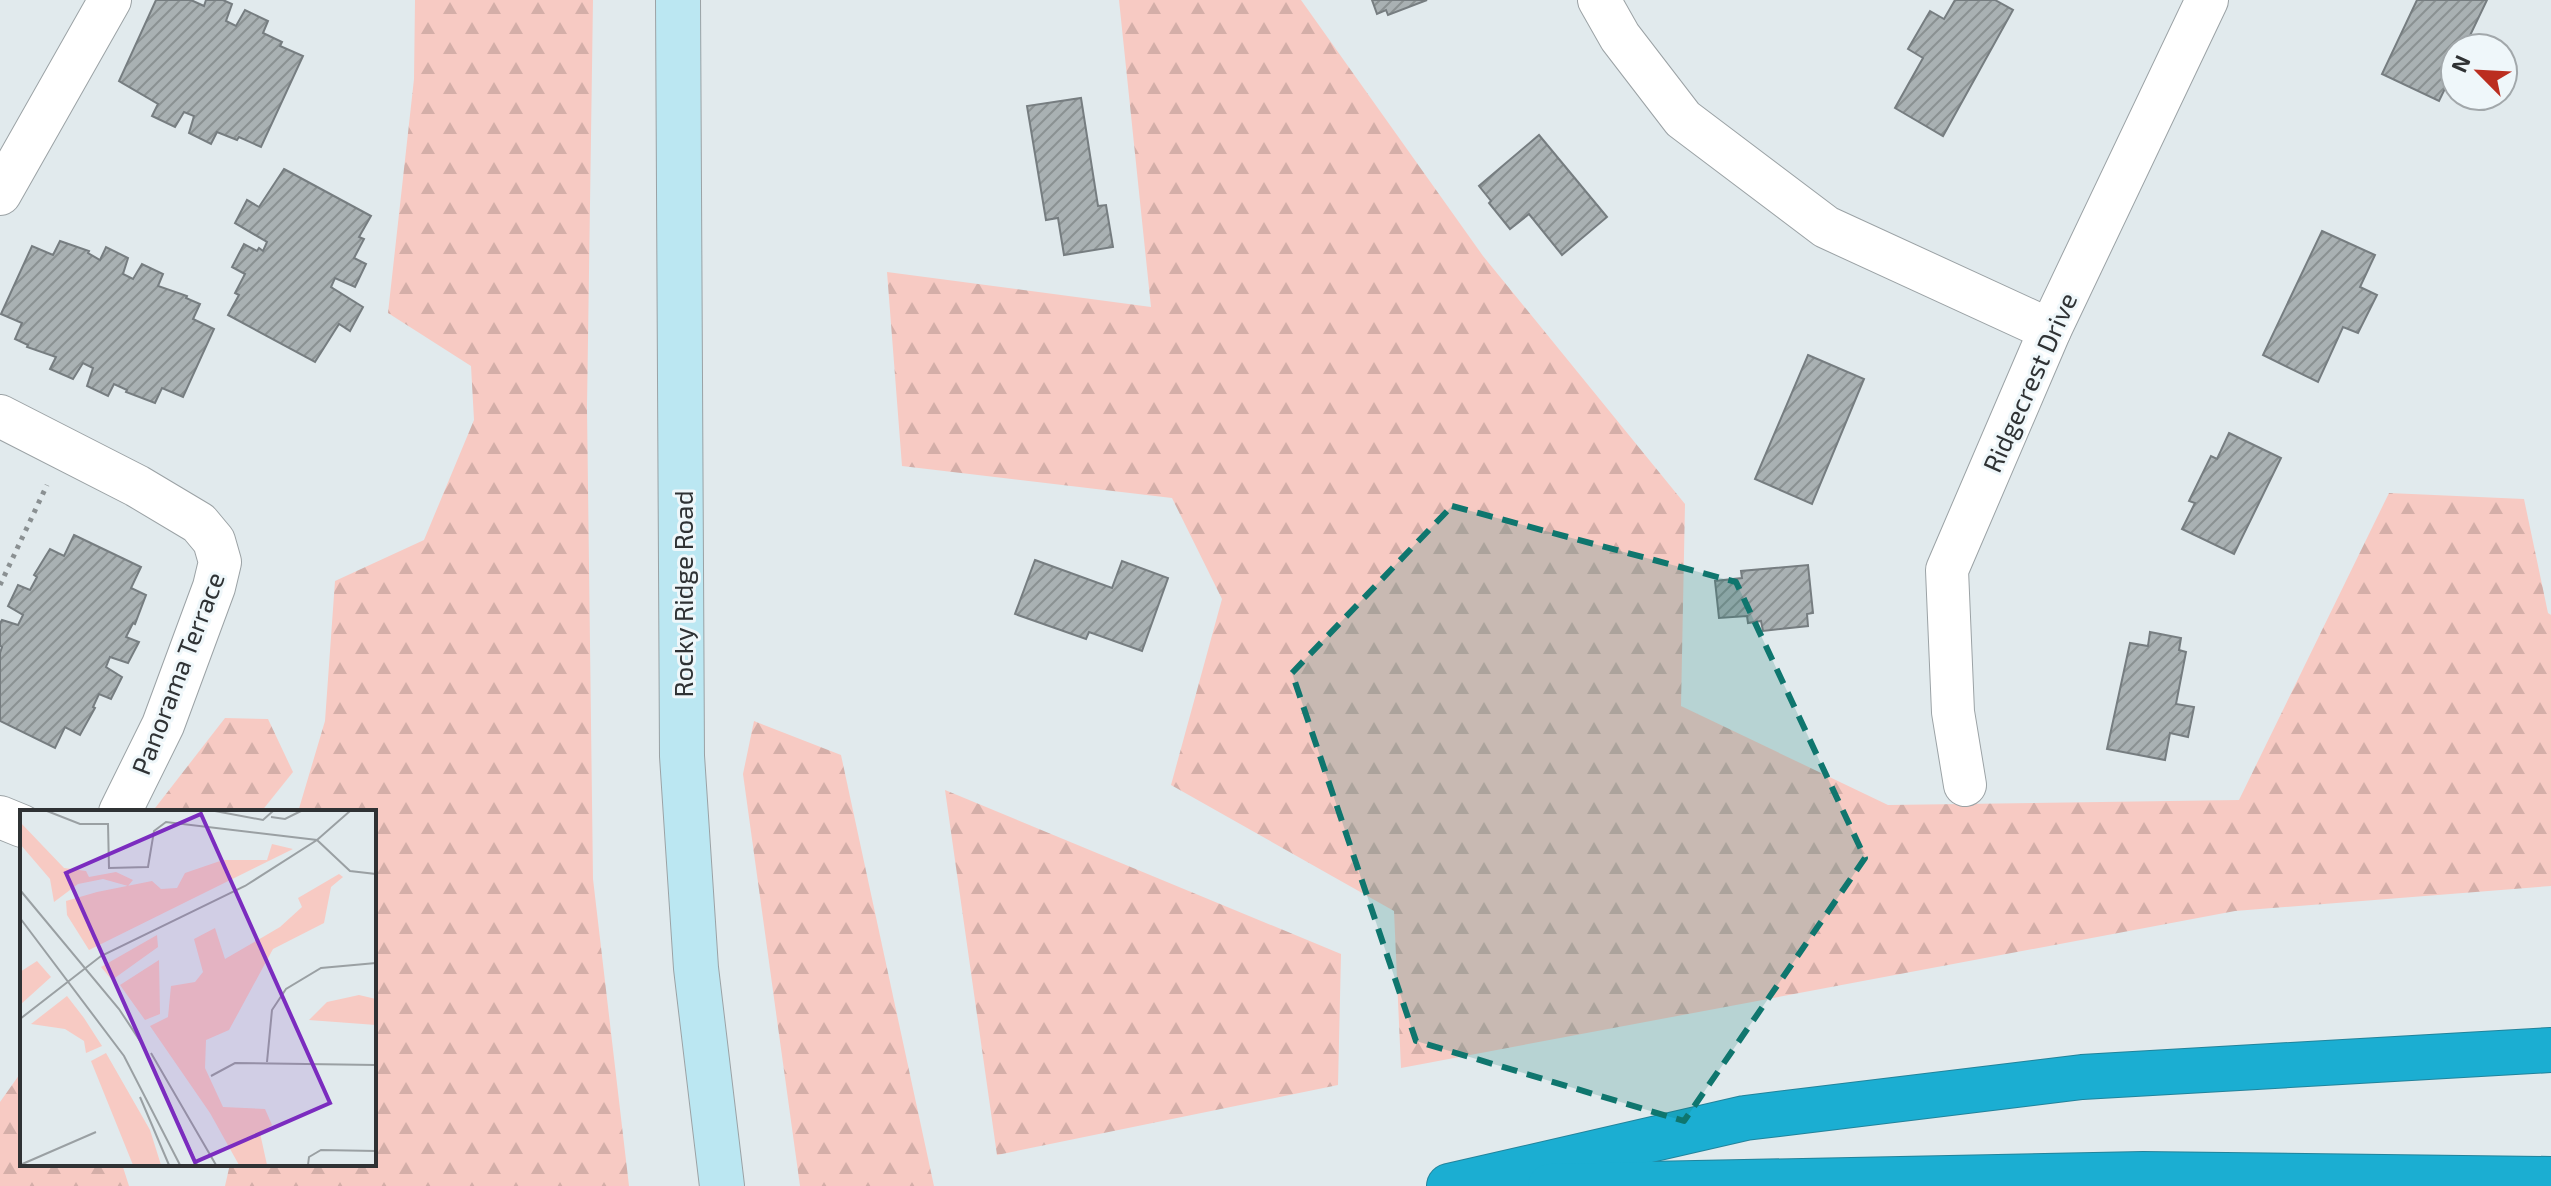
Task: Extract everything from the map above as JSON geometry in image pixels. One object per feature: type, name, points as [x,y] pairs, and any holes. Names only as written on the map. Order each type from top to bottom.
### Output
[{"type":"highway","points":[[1449,1186],[1760,1116],[2082,1077],[2551,1050]]},
{"type":"highway","points":[[1550,1186],[2143,1174],[2551,1179]]},
{"type":"main road","name":"Rocky Ridge Road","points":[[678,0],[682,756],[696,968],[722,1186]]},
{"type":"street","points":[[0,194],[110,0]]},
{"type":"street","points":[[1599,0],[1620,37],[1683,119],[1826,227],[2050,330]]},
{"type":"street","name":"Ridgecrest Drive","points":[[1965,785],[1953,712],[1947,570],[2050,330],[2207,0]]},
{"type":"street","name":"Panorama Terrace","points":[[0,416],[137,486],[199,523],[214,541],[220,562],[214,587],[163,725],[121,810]]},
{"type":"street","points":[[0,817],[20,825]]},
{"type":"path","points":[[0,585],[64,450]]},
{"type":"highlighted area","points":[[1452,506],[1736,582],[1865,858],[1684,1121],[1416,1041],[1292,673]]},
{"type":"green space","points":[[415,0],[593,0],[587,408],[593,879],[629,1186],[225,1186],[230,1166],[376,1166],[376,810],[299,810],[325,721],[335,581],[424,540],[474,420],[471,366],[388,313],[414,79]]},
{"type":"green space","points":[[1119,0],[1301,0],[1483,256],[1685,504],[1681,706],[1888,805],[2239,800],[2389,493],[2524,499],[2548,613],[2551,615],[2551,886],[2235,911],[1401,1068],[1394,911],[1171,785],[1222,599],[1172,498],[902,466],[887,272],[1151,307]]},
{"type":"green space","points":[[225,718],[268,719],[293,772],[263,810],[154,810]]},
{"type":"green space","points":[[754,721],[841,755],[934,1186],[800,1186],[743,774]]},
{"type":"green space","points":[[945,790],[1341,954],[1338,1085],[997,1155]]},
{"type":"green space","points":[[20,1074],[20,1166],[123,1166],[129,1186],[0,1186],[0,1102]]},
{"type":"building","points":[[156,0],[191,0],[204,6],[206,0],[223,0],[232,4],[226,21],[236,26],[245,10],[268,21],[263,33],[282,42],[280,46],[303,56],[261,147],[217,132],[211,144],[189,133],[194,116],[184,112],[175,127],[152,116],[158,104],[119,81]]},
{"type":"building","points":[[1372,0],[1427,0],[1388,15],[1386,10],[1377,14]]},
{"type":"building","points":[[1955,0],[1995,0],[2013,10],[1943,136],[1895,108],[1923,58],[1908,49],[1930,11],[1944,19]]},
{"type":"building","points":[[2417,0],[2487,0],[2472,32],[2439,32],[2439,101],[2382,74]]},
{"type":"building","points":[[1081,98],[1098,206],[1106,205],[1113,247],[1064,255],[1058,218],[1046,220],[1027,106]]},
{"type":"building","points":[[1539,135],[1607,217],[1562,255],[1529,214],[1510,229],[1479,186]]},
{"type":"building","points":[[284,169],[371,216],[359,237],[364,239],[354,258],[366,264],[355,287],[335,278],[331,287],[363,307],[350,331],[339,324],[315,362],[228,315],[239,295],[235,293],[245,274],[232,267],[244,244],[263,251],[267,242],[235,223],[247,200],[259,207]]},
{"type":"building","points":[[2322,231],[2375,255],[2360,287],[2377,295],[2358,333],[2343,327],[2318,382],[2263,355]]},
{"type":"building","points":[[60,241],[89,251],[100,260],[106,247],[128,258],[123,274],[133,279],[142,264],[163,274],[158,286],[200,304],[193,319],[214,329],[183,397],[162,388],[155,403],[114,384],[108,396],[87,386],[93,368],[83,363],[73,379],[50,369],[56,357],[27,347],[15,339],[22,323],[1,314],[32,246],[53,255]]},
{"type":"building","points":[[1808,355],[1864,379],[1812,504],[1755,479]]},
{"type":"building","points":[[2229,433],[2281,458],[2234,554],[2182,529],[2195,503],[2189,501],[2211,456],[2217,459]]},
{"type":"building","points":[[74,535],[141,567],[131,588],[146,595],[135,624],[126,637],[139,642],[128,663],[110,657],[106,667],[122,677],[111,699],[99,694],[80,735],[65,727],[55,748],[0,721],[0,623],[2,620],[18,625],[23,615],[8,606],[18,585],[30,590],[37,577],[34,575],[50,549],[64,556]]},
{"type":"building","points":[[1035,560],[1112,588],[1122,561],[1168,578],[1142,651],[1089,632],[1086,639],[1015,614]]},
{"type":"building","points":[[1808,565],[1813,613],[1807,614],[1808,626],[1763,631],[1761,621],[1748,623],[1747,616],[1719,618],[1715,581],[1742,578],[1741,571]]},
{"type":"building","points":[[2150,632],[2181,638],[2179,650],[2186,652],[2176,704],[2194,707],[2188,737],[2170,733],[2165,760],[2107,749],[2130,643],[2148,646]]}]
